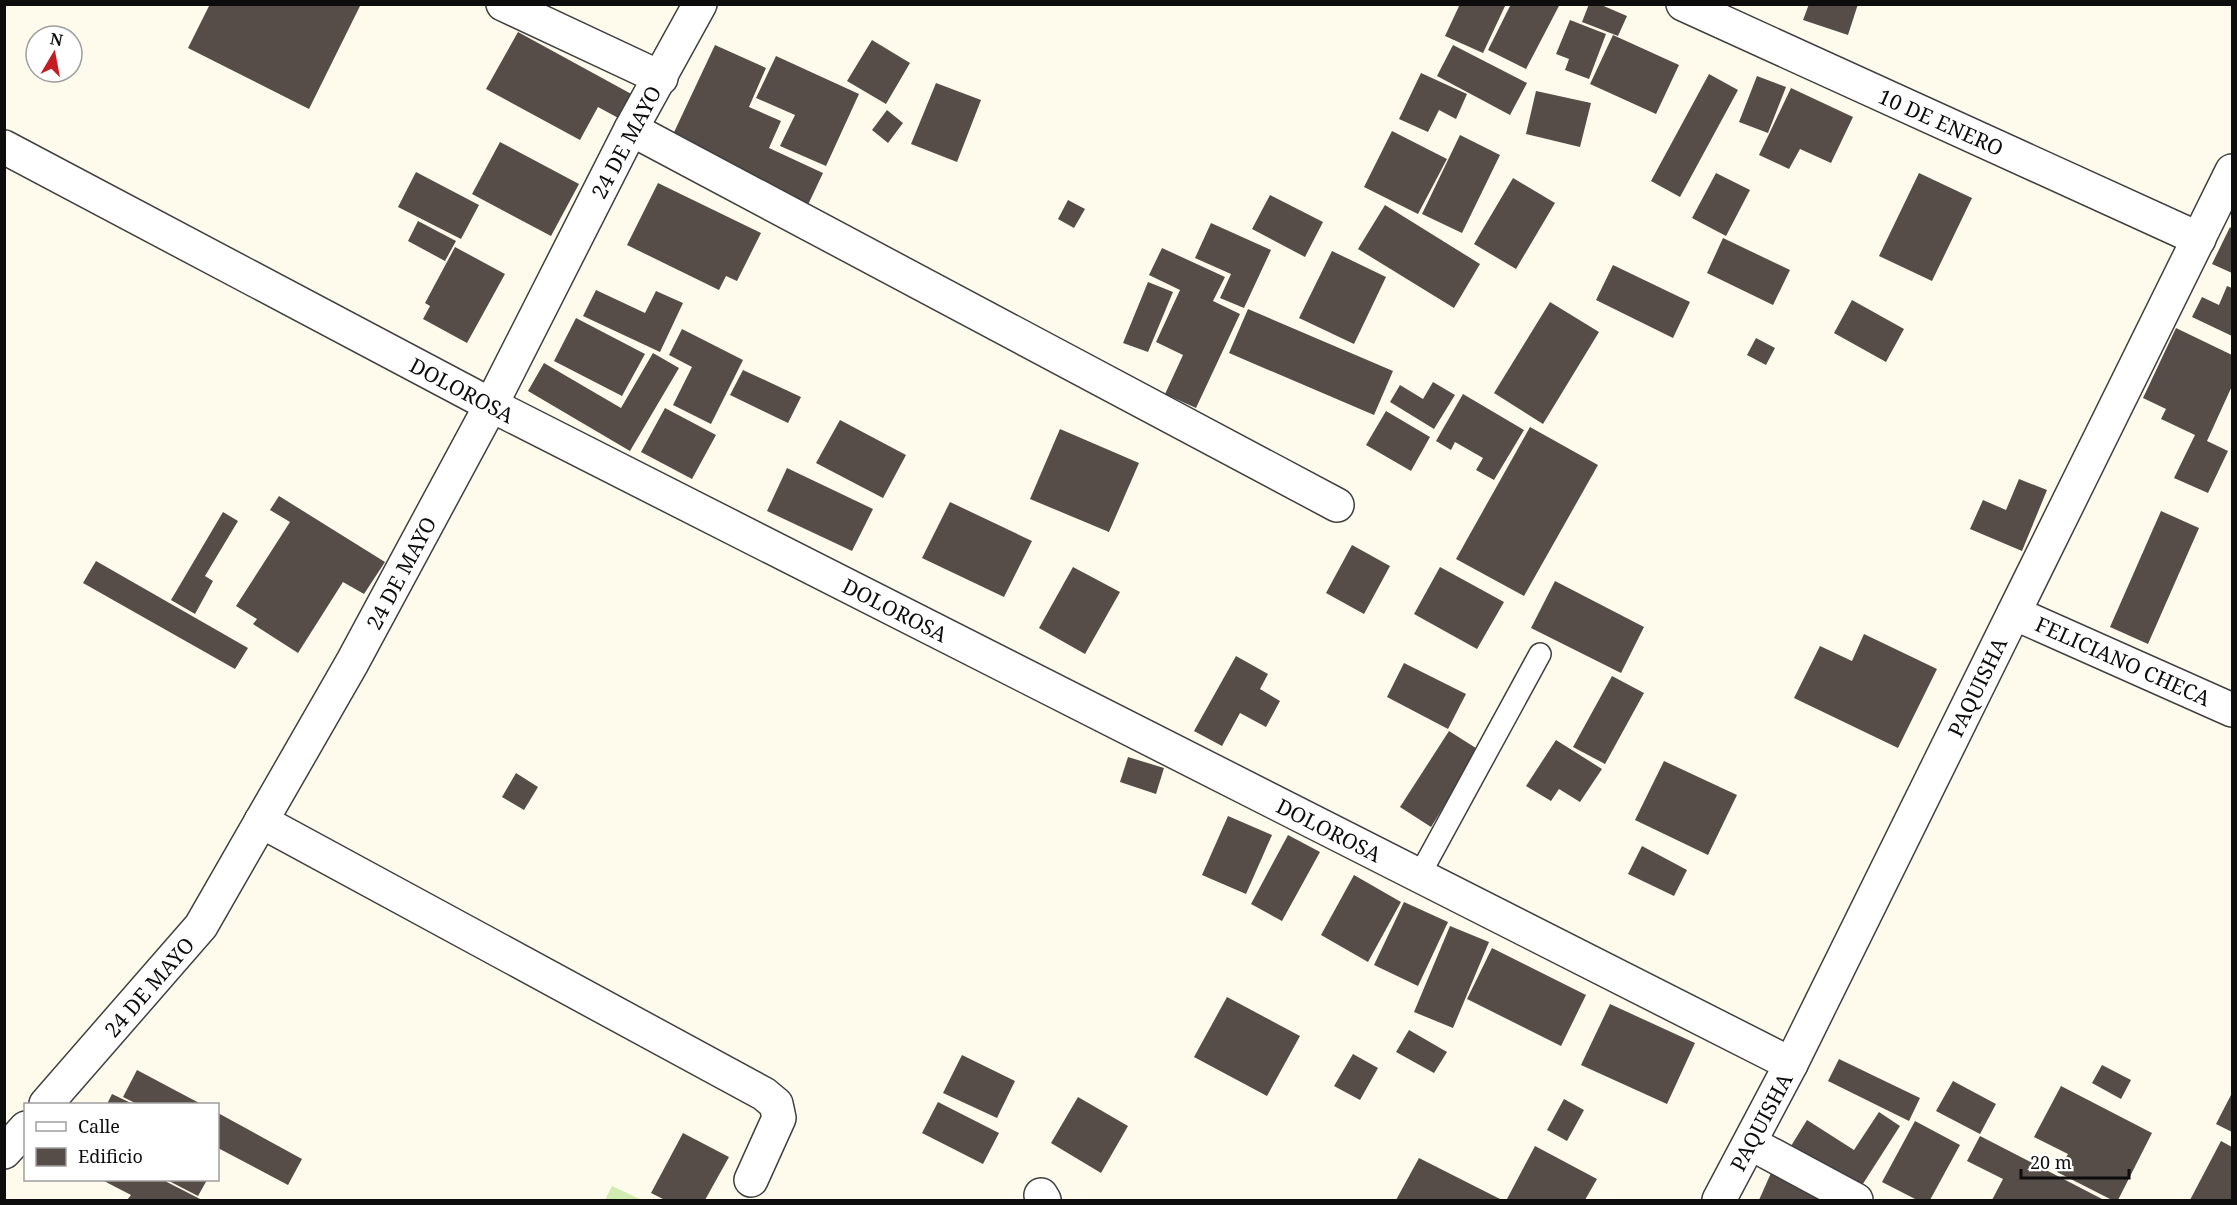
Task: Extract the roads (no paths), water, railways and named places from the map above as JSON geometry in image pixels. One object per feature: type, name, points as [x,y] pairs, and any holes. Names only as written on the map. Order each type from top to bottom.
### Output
[{"type":"street","points":[[503,4],[661,78]]},
{"type":"street","name":"24 DE MAYO","points":[[47,1103],[201,926],[352,663],[490,405],[631,129],[700,4]]},
{"type":"street","name":"10 DE ENERO","points":[[1683,4],[2199,239]]},
{"type":"street","points":[[631,129],[1337,506]]},
{"type":"street","name":"DOLOROSA","points":[[4,147],[490,405],[1791,1064]]},
{"type":"street","name":"PAQUISHA","points":[[1719,1200],[1791,1064],[2232,171]]},
{"type":"street","name":"FELICIANO CHECA","points":[[2014,613],[2232,710]]},
{"type":"street","points":[[261,820],[764,1094],[776,1104],[779,1118],[751,1180]]},
{"type":"street","points":[[4,1152],[24,1130]]},
{"type":"street","points":[[1750,1143],[1856,1200]]},
{"type":"lane","points":[[1419,876],[1540,654]]}]
